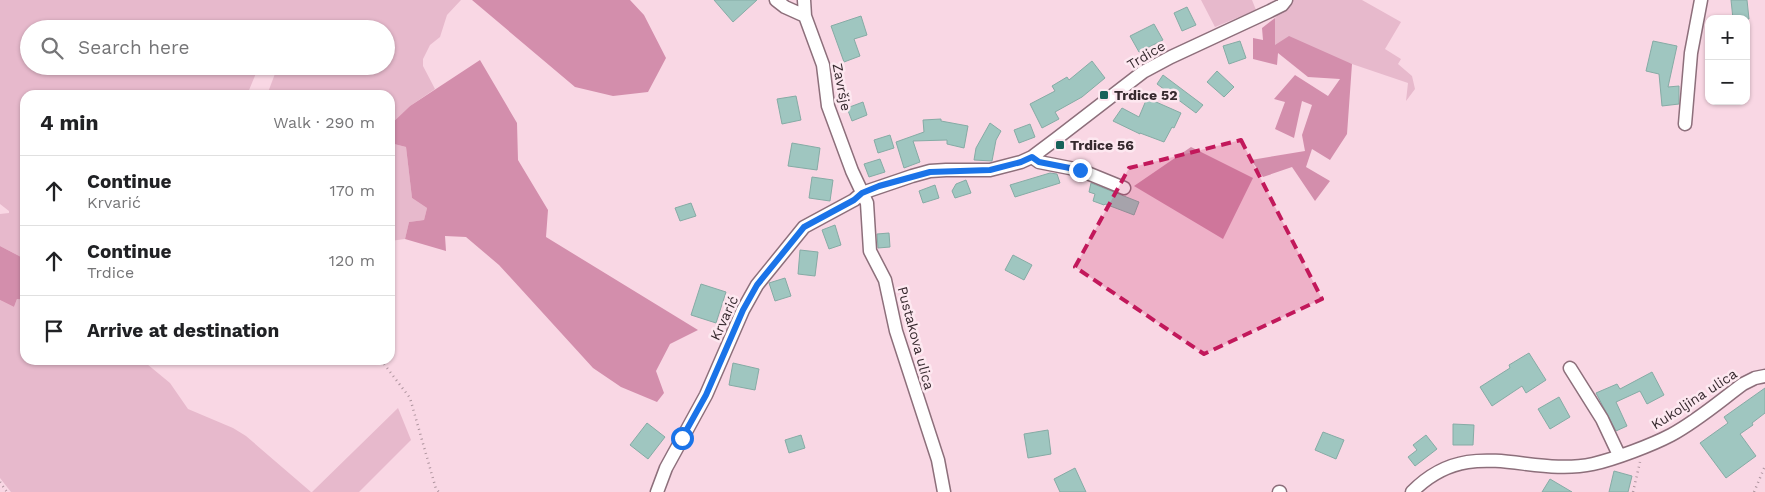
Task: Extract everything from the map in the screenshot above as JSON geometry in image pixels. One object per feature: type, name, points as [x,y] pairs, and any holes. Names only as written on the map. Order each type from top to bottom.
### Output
[{"type":"street","points":[[776,0],[785,7],[805,16]]},
{"type":"street","name":"Završje","points":[[804,0],[805,16],[823,65],[831,114],[862,193]]},
{"type":"street","name":"Trdice","points":[[862,193],[879,186],[930,172],[990,170],[1021,162],[1032,157],[1143,72],[1270,11],[1286,0]]},
{"type":"street","points":[[1685,124],[1691,53],[1701,0]]},
{"type":"street","points":[[1032,157],[1039,162],[1080,170],[1124,188]]},
{"type":"street","name":"Krvarić","points":[[657,492],[666,468],[706,395],[743,310],[757,285],[804,227],[854,200],[862,193]]},
{"type":"street","name":"Pustakova ulica","points":[[862,193],[868,211],[870,252],[885,280],[896,331],[938,460],[944,492]]},
{"type":"street","points":[[1570,368],[1602,419],[1619,455]]},
{"type":"street","name":"Kukoljina ulica","points":[[1412,492],[1439,471],[1460,463],[1504,460],[1571,466],[1602,462],[1672,435],[1743,384],[1755,378],[1765,376]]},
{"type":"path","points":[[385,365],[410,398],[438,492]]},
{"type":"path","points":[[1633,492],[1644,446]]},
{"type":"path","points":[[1754,492],[1765,466]]},
{"type":"path","points":[[0,482],[8,492]]},
{"type":"highlighted area","points":[[1241,140],[1322,299],[1204,354],[1075,267],[1129,168]]},
{"type":"shaded area","points":[[0,0],[461,0],[447,15],[440,37],[430,45],[423,59],[423,66],[435,89],[410,106],[395,120],[395,90],[269,90],[274,75],[395,75],[395,20],[20,20],[20,75],[255,75],[249,90],[20,90],[20,256],[0,246],[0,214],[9,213],[9,211],[0,204]]},
{"type":"shaded area","points":[[472,0],[630,0],[644,15],[666,58],[648,92],[613,96],[575,87]]},
{"type":"shaded area","points":[[1201,0],[1252,0],[1256,10],[1215,27]]},
{"type":"shaded area","points":[[1290,0],[1362,0],[1401,22],[1385,49],[1401,59],[1398,64],[1412,76],[1415,89],[1406,101],[1408,83],[1352,64],[1275,46],[1275,18]]},
{"type":"shaded area","points":[[1275,18],[1275,45],[1289,36],[1352,64],[1347,134],[1330,160],[1312,149],[1306,167],[1330,181],[1315,201],[1292,167],[1263,177],[1251,160],[1305,151],[1302,135],[1312,105],[1302,101],[1294,138],[1275,129],[1285,102],[1274,99],[1295,75],[1328,96],[1340,79],[1308,77],[1278,53],[1277,65],[1253,59],[1253,38],[1263,40],[1262,28]]},
{"type":"shaded area","points":[[480,60],[517,123],[518,160],[548,210],[546,237],[698,330],[670,344],[656,371],[664,393],[657,402],[621,387],[593,368],[499,265],[466,237],[445,236],[446,251],[405,239],[409,222],[424,220],[427,208],[412,198],[406,147],[395,144],[395,120],[410,106]]},
{"type":"shaded area","points":[[395,144],[406,147],[412,198],[427,208],[424,220],[409,222],[405,239],[395,240]]},
{"type":"shaded area","points":[[1191,147],[1253,178],[1223,239],[1134,186]]},
{"type":"shaded area","points":[[0,246],[20,256],[20,299],[17,299],[14,307],[0,300]]},
{"type":"shaded area","points":[[17,299],[20,299],[20,365],[148,365],[170,383],[188,409],[233,428],[246,436],[311,492],[11,492],[0,478],[0,300],[14,307]]},
{"type":"shaded area","points":[[398,408],[411,440],[359,492],[312,492]]},
{"type":"building","points":[[714,0],[757,0],[733,22]]},
{"type":"building","points":[[1731,0],[1747,0],[1749,15],[1733,15]]},
{"type":"building","points":[[1187,7],[1196,25],[1182,31],[1174,13]]},
{"type":"building","points":[[861,16],[867,35],[854,39],[860,56],[844,62],[831,26]]},
{"type":"building","points":[[1154,24],[1163,40],[1139,52],[1130,36]]},
{"type":"building","points":[[1240,41],[1246,58],[1229,64],[1223,46]]},
{"type":"building","points":[[1653,41],[1677,46],[1668,87],[1679,86],[1679,104],[1662,106],[1659,74],[1646,71]]},
{"type":"building","points":[[1092,61],[1105,78],[1082,97],[1055,112],[1059,119],[1042,128],[1030,104],[1055,91],[1052,86],[1067,77],[1069,80]]},
{"type":"building","points":[[1217,71],[1234,87],[1224,97],[1207,82]]},
{"type":"building","points":[[1163,75],[1203,105],[1196,113],[1157,84]]},
{"type":"building","points":[[796,96],[801,120],[782,124],[777,99]]},
{"type":"building","points":[[1147,98],[1181,113],[1174,128],[1172,127],[1164,142],[1140,134],[1113,121],[1122,108],[1139,117]]},
{"type":"building","points":[[863,102],[867,115],[852,121],[847,108]]},
{"type":"building","points":[[941,119],[941,121],[968,126],[964,148],[947,144],[947,140],[913,141],[920,162],[904,168],[896,142],[924,132],[923,120]]},
{"type":"building","points":[[990,123],[1001,131],[996,140],[992,161],[974,160],[976,148]]},
{"type":"building","points":[[1030,124],[1035,137],[1019,143],[1014,130]]},
{"type":"building","points":[[890,135],[894,148],[878,153],[874,140]]},
{"type":"building","points":[[792,143],[820,148],[817,170],[788,166]]},
{"type":"building","points":[[880,159],[885,172],[869,177],[864,164]]},
{"type":"building","points":[[1050,173],[1057,174],[1060,183],[1015,197],[1010,185]]},
{"type":"building","points":[[812,177],[833,180],[830,201],[809,198]]},
{"type":"building","points":[[966,180],[971,193],[955,198],[952,191],[956,184]]},
{"type":"building","points":[[1091,183],[1139,202],[1134,215],[1093,201],[1095,194],[1089,192]]},
{"type":"building","points":[[935,185],[939,198],[923,203],[919,191]]},
{"type":"building","points":[[691,203],[696,216],[680,221],[675,208]]},
{"type":"building","points":[[835,225],[841,245],[829,249],[822,230]]},
{"type":"building","points":[[889,233],[890,247],[878,248],[877,234]]},
{"type":"building","points":[[800,250],[818,252],[815,276],[798,274]]},
{"type":"building","points":[[1013,255],[1032,265],[1024,280],[1005,270]]},
{"type":"building","points":[[785,278],[791,296],[775,301],[769,283]]},
{"type":"building","points":[[701,284],[726,292],[716,323],[691,315]]},
{"type":"building","points":[[1529,353],[1546,380],[1526,393],[1522,386],[1492,406],[1480,387],[1510,368],[1509,365]]},
{"type":"building","points":[[733,363],[759,369],[755,390],[729,385]]},
{"type":"building","points":[[1652,372],[1664,395],[1647,404],[1640,391],[1616,402],[1627,426],[1616,431],[1596,393],[1617,384],[1620,389]]},
{"type":"building","points":[[1765,388],[1765,413],[1740,434],[1756,456],[1726,478],[1700,443],[1728,423],[1724,417]]},
{"type":"building","points":[[1559,397],[1570,417],[1550,429],[1538,409]]},
{"type":"building","points":[[647,423],[665,437],[648,459],[630,445]]},
{"type":"building","points":[[1453,424],[1474,425],[1473,445],[1453,445]]},
{"type":"building","points":[[1048,430],[1051,454],[1028,458],[1024,434]]},
{"type":"building","points":[[1323,432],[1344,440],[1336,459],[1315,450]]},
{"type":"building","points":[[801,435],[805,448],[789,453],[785,440]]},
{"type":"building","points":[[1426,435],[1437,449],[1415,466],[1408,457],[1417,450],[1413,445]]},
{"type":"building","points":[[1075,468],[1086,492],[1060,492],[1054,479]]},
{"type":"building","points":[[1614,471],[1632,476],[1628,492],[1609,492]]},
{"type":"building","points":[[1550,479],[1572,492],[1542,492]]},
{"type":"place","name":"Trdice 52","points":[[1104,95]]},
{"type":"place","name":"Trdice 56","points":[[1060,145]]},
{"type":"route","points":[[682,438],[706,395],[743,310],[757,285],[804,227],[854,200],[862,193],[879,186],[930,172],[990,170],[1005,167],[1032,157],[1039,162],[1080,170]]}]
